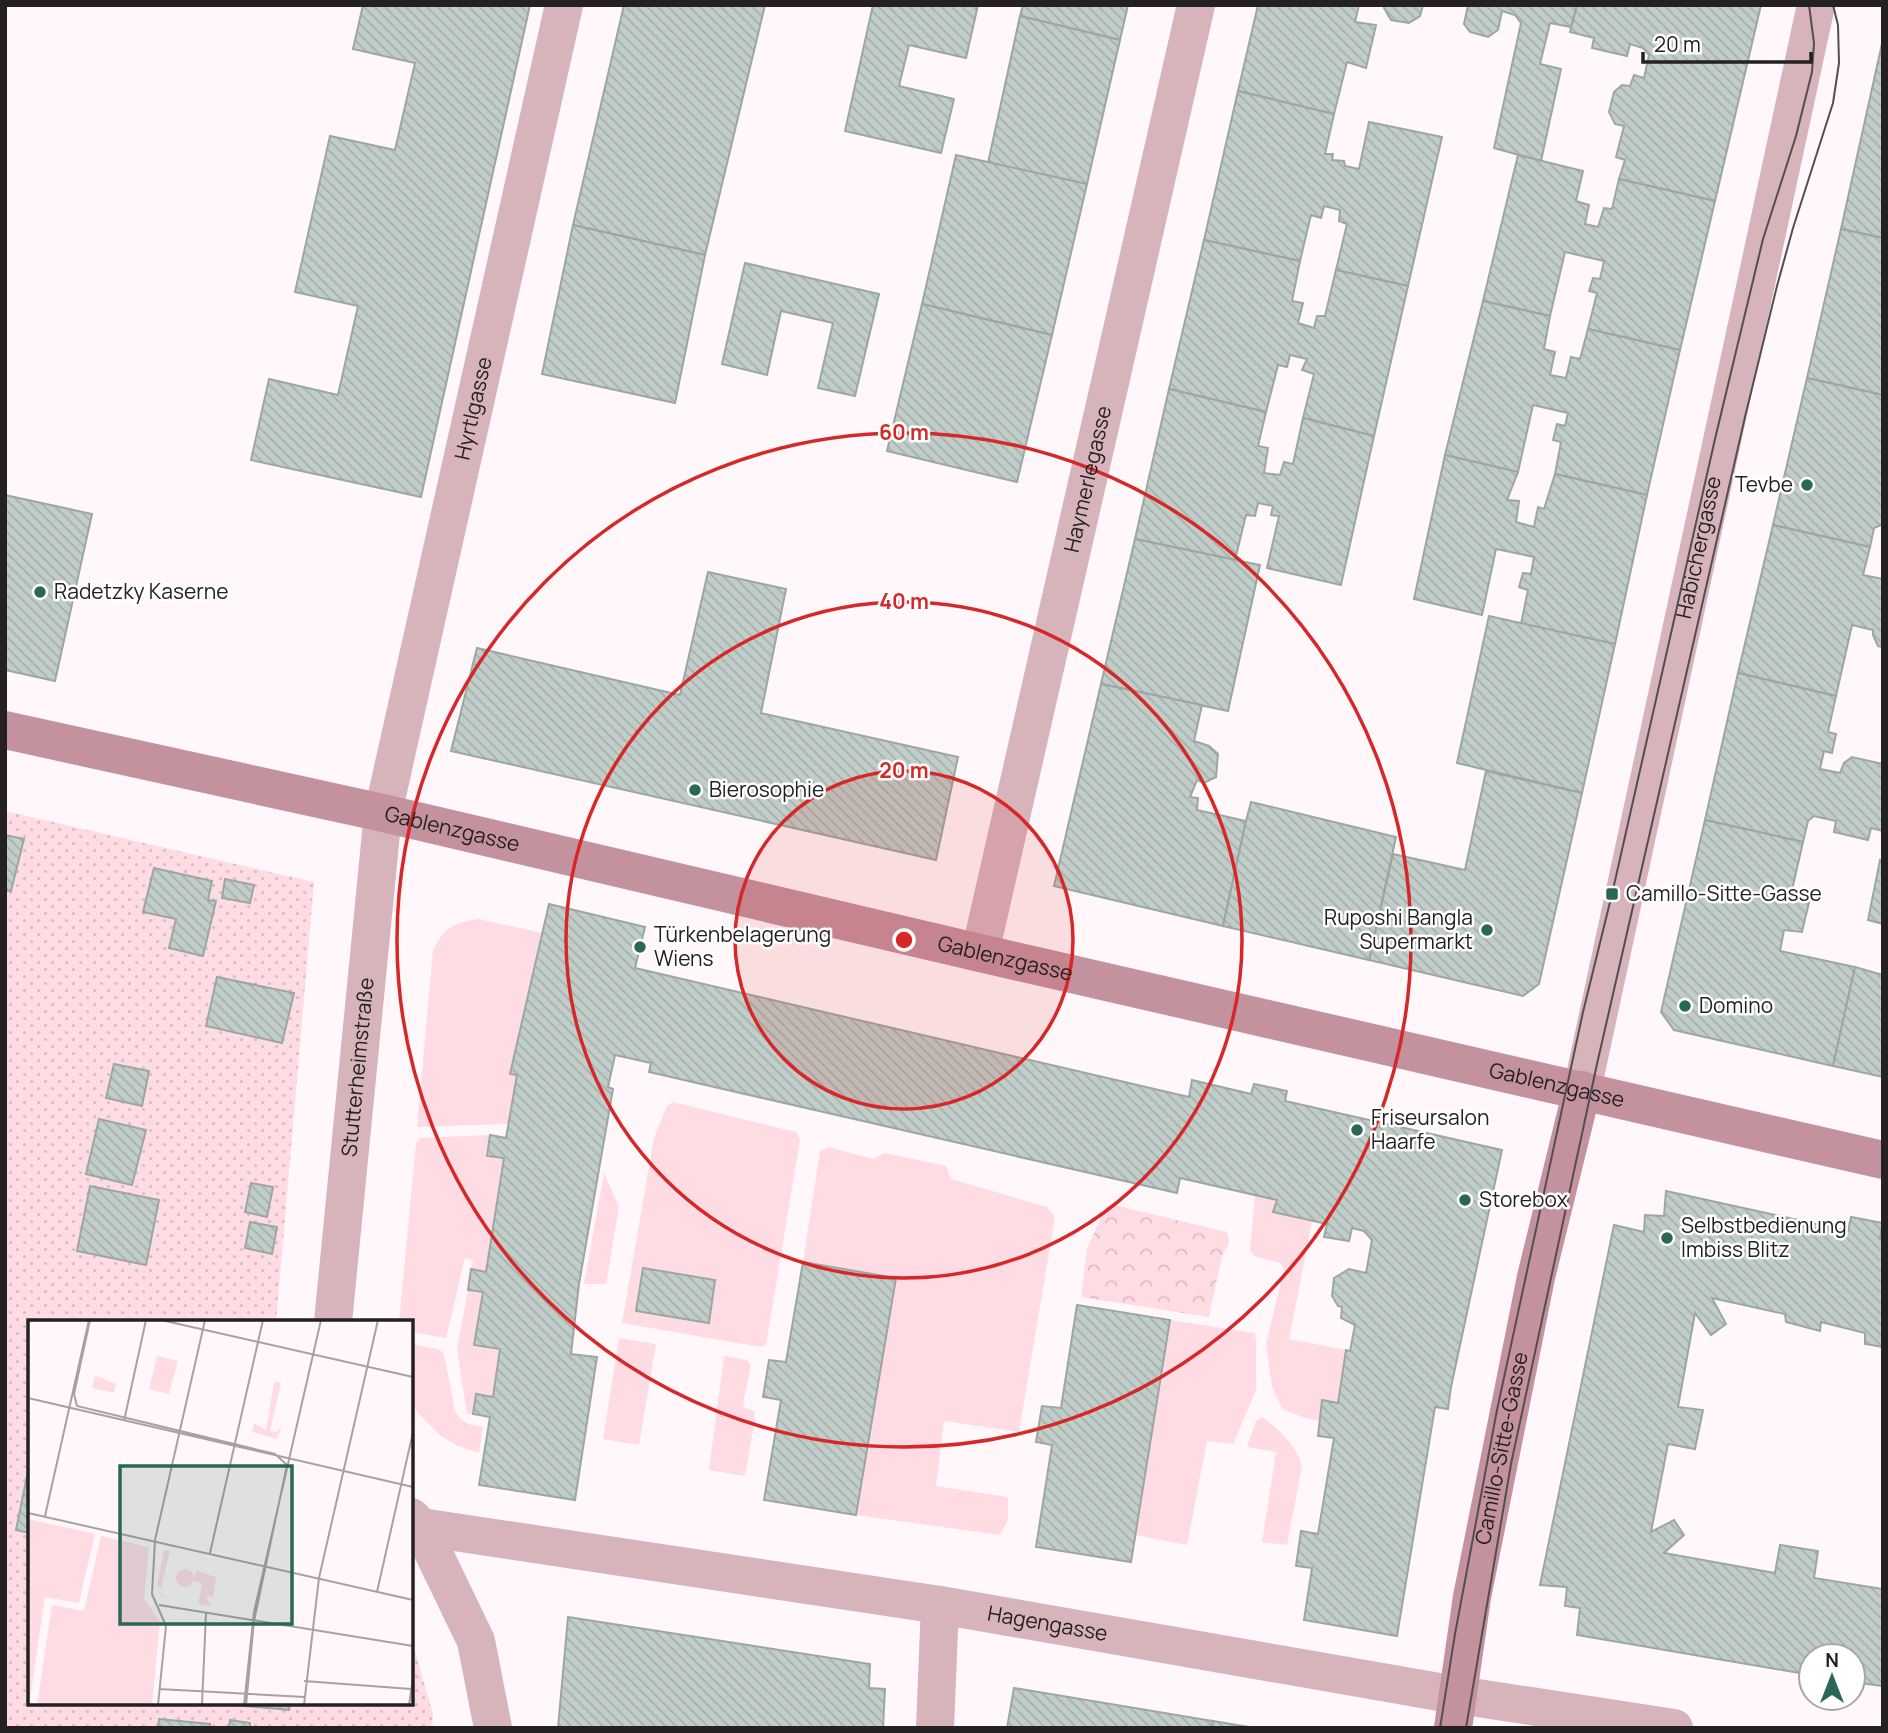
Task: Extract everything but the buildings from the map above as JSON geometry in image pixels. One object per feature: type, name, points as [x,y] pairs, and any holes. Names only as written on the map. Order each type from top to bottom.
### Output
[{"type":"main road","name":"Gablenzgasse","points":[[5,730],[383,813],[1883,1160]]},
{"type":"main road","name":"Camillo-Sitte-Gasse","points":[[1456,1711],[1472,1597],[1531,1304],[1581,1090]]},
{"type":"street","name":"Hyrtlgasse","points":[[383,813],[564,5]]},
{"type":"street","name":"Haymerlegasse","points":[[980,953],[1196,5]]},
{"type":"street","name":"Habichergasse","points":[[1581,1090],[1816,5]]},
{"type":"street","name":"Stutterheimstraße","points":[[333,1320],[383,813]]},
{"type":"street","name":"Hagengasse","points":[[416,1522],[940,1605],[1456,1711],[1674,1728]]},
{"type":"street","points":[[416,1522],[476,1641],[493,1728]]},
{"type":"street","points":[[935,1728],[940,1605]]},
{"type":"green space","points":[[5,811],[314,882],[276,1320],[28,1320],[28,1705],[413,1705],[413,1648],[433,1714],[432,1728],[5,1728]]},
{"type":"green space","points":[[478,919],[542,933],[510,1074],[517,1075],[509,1124],[417,1127],[433,950],[450,927]]},
{"type":"green space","points":[[673,1102],[796,1132],[800,1140],[766,1345],[761,1347],[622,1323],[654,1138],[667,1106]]},
{"type":"green space","points":[[490,1135],[504,1158],[486,1272],[471,1269],[473,1260],[465,1258],[446,1338],[413,1332],[413,1320],[399,1320],[416,1144],[420,1138]]},
{"type":"green space","points":[[829,1147],[873,1159],[885,1153],[946,1166],[951,1179],[1047,1207],[1055,1217],[1019,1432],[944,1421],[936,1486],[1008,1497],[1008,1520],[1000,1535],[856,1515],[896,1278],[803,1262],[820,1151]]},
{"type":"green space","points":[[604,1173],[619,1207],[606,1284],[584,1284]]},
{"type":"green space","points":[[1255,1195],[1277,1200],[1273,1212],[1312,1222],[1289,1339],[1346,1350],[1338,1403],[1322,1400],[1320,1421],[1282,1409],[1272,1387],[1266,1344],[1284,1269],[1280,1263],[1254,1256],[1250,1250]]},
{"type":"green space","points":[[1106,1206],[1118,1206],[1227,1232],[1229,1244],[1222,1256],[1209,1317],[1081,1297],[1087,1249]]},
{"type":"green space","points":[[468,1290],[483,1292],[475,1344],[500,1349],[493,1397],[476,1395],[473,1414],[467,1414],[457,1350]]},
{"type":"green space","points":[[1170,1320],[1255,1333],[1256,1340],[1256,1390],[1233,1444],[1207,1441],[1187,1545],[1135,1535]]},
{"type":"green space","points":[[619,1338],[656,1344],[639,1445],[603,1439]]},
{"type":"green space","points":[[413,1344],[438,1349],[444,1354],[455,1411],[466,1423],[483,1427],[479,1453],[458,1446],[441,1436],[413,1405]]},
{"type":"green space","points":[[724,1356],[747,1360],[751,1365],[743,1403],[745,1408],[754,1411],[755,1419],[745,1476],[709,1470]]},
{"type":"green space","points":[[1262,1417],[1286,1438],[1296,1451],[1302,1466],[1287,1545],[1262,1542],[1276,1452],[1247,1447],[1256,1421]]},
{"type":"tram line","points":[[1440,1728],[1497,1410],[1583,1012],[1763,239],[1796,136],[1812,72],[1814,43],[1809,5]]},
{"type":"tram line","points":[[1466,1728],[1511,1464],[1597,1064],[1777,286],[1833,103],[1839,63],[1838,25],[1833,5]]},
{"type":"place","name":"Tevbe","points":[[1807,485]]},
{"type":"place","name":"Radetzky Kaserne","points":[[40,592]]},
{"type":"place","name":"Bierosophie","points":[[695,790]]},
{"type":"place","name":"Camillo-Sitte-Gasse","points":[[1612,894]]},
{"type":"place","name":"Ruposhi Bangla Supermarkt","points":[[1487,930]]},
{"type":"place","name":"Türkenbelagerung Wiens","points":[[640,947]]},
{"type":"place","name":"Domino","points":[[1685,1006]]},
{"type":"place","name":"Friseursalon Haarfe","points":[[1357,1130]]},
{"type":"place","name":"Storebox","points":[[1465,1200]]},
{"type":"place","name":"Selbstbedienung Imbiss Blitz","points":[[1667,1238]]}]
